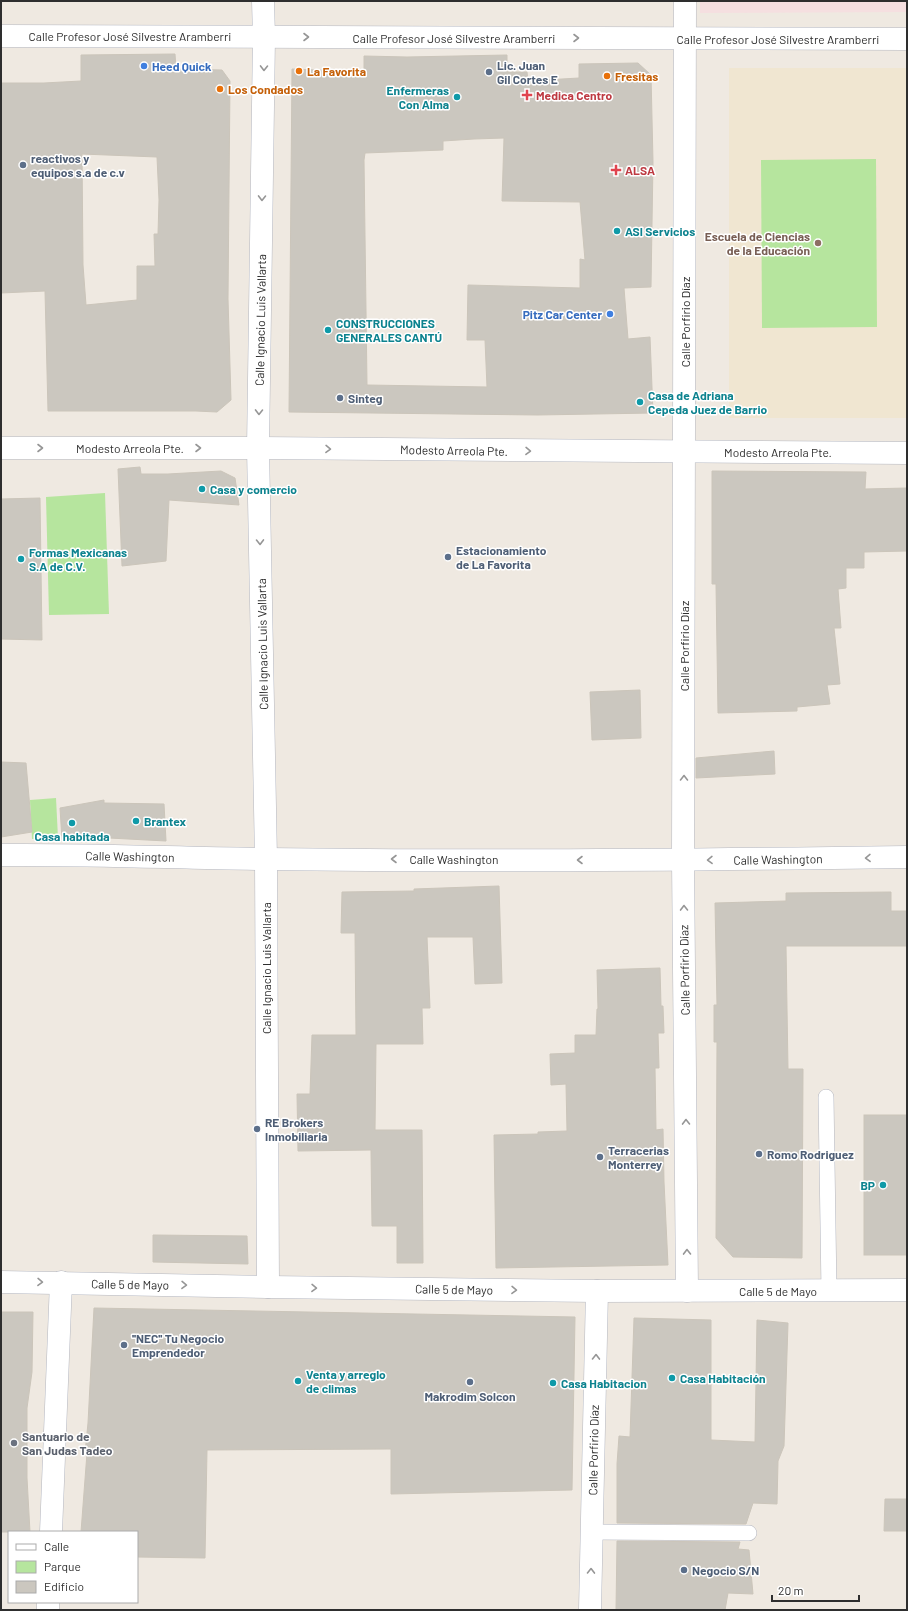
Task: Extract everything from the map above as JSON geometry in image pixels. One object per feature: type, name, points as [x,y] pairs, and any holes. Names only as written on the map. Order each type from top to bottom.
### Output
[{"type":"street","name":"Calle Ignacio Luis Vallarta","points":[[263,1],[264,37],[258,448],[266,859],[268,1287]]},
{"type":"street","name":"Calle Porfirio Díaz","points":[[685,1],[683,860],[687,1291]]},
{"type":"street","name":"Calle Profesor José Silvestre Aramberri","points":[[1,36],[907,39]]},
{"type":"street","name":"Modesto Arreola Pte.","points":[[1,448],[258,448],[907,453]]},
{"type":"street","name":"Calle Washington","points":[[1,855],[88,854],[266,859],[683,860],[907,858]]},
{"type":"street","name":"Calle 5 de Mayo","points":[[1,1282],[597,1291],[907,1290]]},
{"type":"street","points":[[51,1531],[61,1282]]},
{"type":"street","name":"Calle Porfirio Díaz","points":[[590,1610],[597,1291]]},
{"type":"lane","points":[[826,1097],[829,1291]]},
{"type":"lane","points":[[592,1532],[749,1533]]},
{"type":"shaded area","points":[[700,1],[907,1],[907,12],[700,13]]},
{"type":"shaded area","name":"Escuela de Ciencias de la Educación","points":[[729,68],[907,68],[907,418],[729,418]]},
{"type":"green space","points":[[876,159],[877,327],[762,328],[761,160]]},
{"type":"green space","points":[[105,493],[109,614],[49,615],[46,497]]},
{"type":"green space","points":[[56,798],[58,838],[32,839],[30,800]]},
{"type":"building","points":[[175,54],[176,69],[222,70],[230,81],[228,299],[231,400],[217,412],[48,411],[45,291],[1,293],[1,83],[81,81],[81,55]],"holes":[[[82,154],[157,157],[159,200],[158,234],[154,234],[155,266],[137,266],[137,300],[86,305],[83,265]]]},
{"type":"building","points":[[507,55],[507,72],[527,72],[528,81],[579,78],[579,64],[638,63],[651,75],[653,162],[651,287],[624,288],[628,339],[650,337],[653,413],[537,415],[289,412],[292,69],[364,72],[364,56],[407,57]],"holes":[[[504,138],[502,201],[580,202],[585,260],[580,259],[580,288],[468,285],[467,340],[485,340],[487,387],[367,385],[365,153],[443,150],[443,141]]]},
{"type":"building","points":[[140,467],[141,474],[221,471],[235,478],[239,505],[169,500],[166,561],[122,566],[118,469]]},
{"type":"building","points":[[712,471],[866,472],[865,489],[907,488],[907,551],[864,552],[864,568],[846,568],[846,588],[838,589],[841,628],[834,628],[840,684],[827,685],[830,704],[797,707],[797,711],[718,713],[716,584],[712,584]]},
{"type":"building","name":"Formas Mexicanas S.A de C.V.","points":[[40,498],[42,640],[1,639],[1,499]]},
{"type":"building","points":[[640,690],[641,738],[592,740],[590,692]]},
{"type":"building","points":[[774,751],[775,774],[696,778],[696,758]]},
{"type":"building","points":[[1,762],[26,763],[32,832],[1,837]]},
{"type":"building","points":[[104,800],[104,803],[164,804],[166,841],[90,837],[62,840],[60,808]]},
{"type":"building","points":[[499,886],[502,983],[475,984],[473,937],[427,937],[430,1008],[422,1008],[423,1044],[376,1044],[375,1130],[422,1130],[423,1263],[397,1263],[397,1226],[372,1226],[371,1150],[298,1151],[297,1094],[310,1094],[312,1035],[356,1035],[355,933],[341,933],[342,892],[414,891],[414,889]]},
{"type":"building","points":[[891,892],[891,911],[907,911],[907,946],[786,946],[788,1069],[803,1069],[802,1258],[733,1257],[716,1238],[717,1042],[714,1042],[714,1005],[717,1005],[715,903],[786,901],[786,893]]},
{"type":"building","points":[[660,968],[661,1006],[663,1006],[664,1033],[658,1033],[659,1068],[655,1068],[656,1130],[663,1129],[668,1265],[496,1268],[494,1135],[538,1134],[538,1132],[567,1131],[566,1084],[551,1085],[550,1054],[575,1053],[575,1035],[596,1035],[598,1009],[597,970]]},
{"type":"building","name":"BP","points":[[864,1115],[907,1115],[907,1255],[864,1255]]},
{"type":"building","points":[[153,1235],[247,1236],[248,1264],[153,1262]]},
{"type":"building","points":[[94,1308],[575,1317],[572,1490],[391,1494],[391,1449],[207,1450],[205,1558],[138,1557],[138,1531],[81,1531]]},
{"type":"building","points":[[1,1312],[33,1312],[32,1372],[27,1408],[27,1478],[30,1531],[1,1532]]},
{"type":"building","points":[[634,1318],[711,1320],[711,1440],[755,1442],[757,1320],[788,1323],[784,1446],[778,1461],[777,1504],[753,1503],[746,1524],[617,1523],[617,1464],[619,1436],[630,1437]]},
{"type":"building","points":[[885,1499],[907,1499],[907,1531],[884,1531]]},
{"type":"building","name":"Negocio S/N","points":[[617,1541],[740,1542],[738,1549],[749,1550],[753,1594],[728,1593],[725,1610],[616,1610]]},
{"type":"place","name":"Heed Quick","points":[[144,66]]},
{"type":"place","name":"La Favorita","points":[[299,71]]},
{"type":"place","name":"Lic. Juan Gil Cortes E","points":[[489,72]]},
{"type":"place","name":"Fresitas","points":[[607,76]]},
{"type":"place","name":"Los Condados","points":[[220,89]]},
{"type":"place","name":"Medica Centro","points":[[527,95]]},
{"type":"place","name":"Enfermeras Con Alma","points":[[457,97]]},
{"type":"place","name":"reactivos y equipos s.a de c.v","points":[[23,165]]},
{"type":"place","name":"ALSA","points":[[616,170]]},
{"type":"place","name":"ASI Servicios","points":[[617,231]]},
{"type":"place","name":"Escuela de Ciencias de la Educación","points":[[818,243]]},
{"type":"place","name":"Pitz Car Center","points":[[610,314]]},
{"type":"place","name":"CONSTRUCCIONES GENERALES CANTÚ","points":[[328,330]]},
{"type":"place","name":"Sinteg","points":[[340,398]]},
{"type":"place","name":"Casa de Adriana Cepeda Juez de Barrio","points":[[640,402]]},
{"type":"place","name":"Casa y comercio","points":[[202,489]]},
{"type":"place","name":"Estacionamiento de La Favorita","points":[[448,557]]},
{"type":"place","name":"Formas Mexicanas S.A de C.V.","points":[[21,559]]},
{"type":"place","name":"Brantex","points":[[136,821]]},
{"type":"place","name":"Casa habitada","points":[[72,823]]},
{"type":"place","name":"RE Brokers Inmobiliaria","points":[[257,1129]]},
{"type":"place","name":"Romo Rodriguez","points":[[759,1154]]},
{"type":"place","name":"Terracerias Monterrey","points":[[600,1157]]},
{"type":"place","name":"BP","points":[[883,1185]]},
{"type":"place","name":"''NEC'' Tu Negocio Emprendedor","points":[[124,1345]]},
{"type":"place","name":"Casa Habitación","points":[[672,1378]]},
{"type":"place","name":"Venta y arreglo de climas","points":[[298,1381]]},
{"type":"place","name":"Makrodim Solcon","points":[[470,1382]]},
{"type":"place","name":"Casa Habitacion","points":[[553,1383]]},
{"type":"place","name":"Santuario de San Judas Tadeo","points":[[14,1443]]},
{"type":"place","name":"Negocio S/N","points":[[684,1570]]}]
